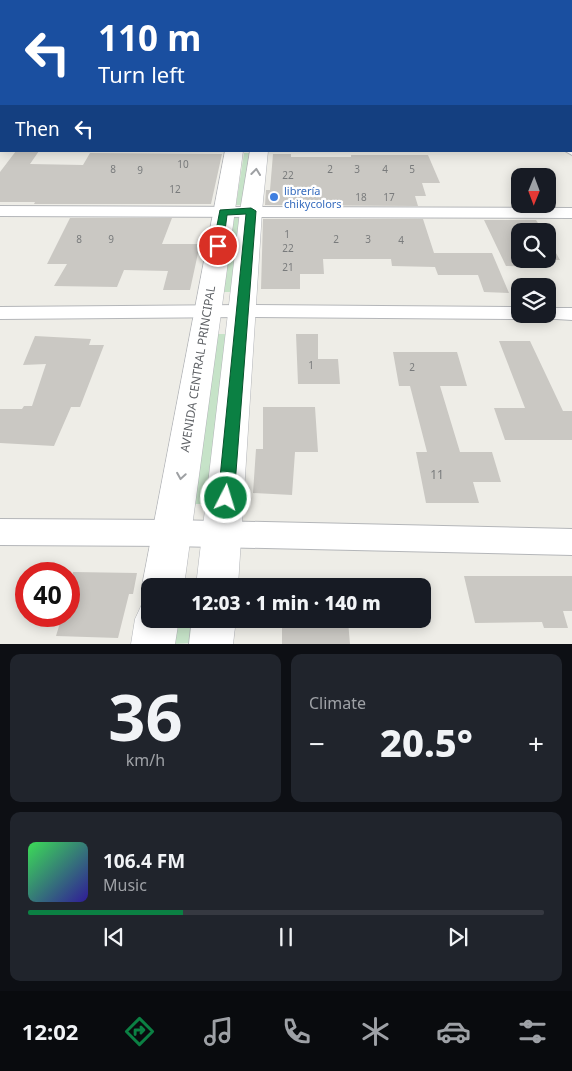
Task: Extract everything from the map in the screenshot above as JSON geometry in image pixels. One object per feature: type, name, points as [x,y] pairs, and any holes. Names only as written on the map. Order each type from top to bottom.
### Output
[{"type":"street","name":"AVENIDA CENTRAL PRINCIPAL","points":[[218,578],[243,311],[234,152]]},
{"type":"street","name":"AVENIDA CENTRAL PRINCIPAL","points":[[164,578],[208,312],[237,212],[259,152]]},
{"type":"street","points":[[0,211],[572,213]]},
{"type":"street","points":[[0,313],[243,311],[511,313]]},
{"type":"street","points":[[556,314],[572,314]]},
{"type":"street","points":[[0,532],[172,533],[572,542]]},
{"type":"street","points":[[153,644],[156,628]]},
{"type":"street","points":[[211,644],[213,628]]},
{"type":"green space","points":[[244,153],[249,153],[243,205],[236,205]]},
{"type":"green space","points":[[234,218],[241,218],[234,292],[224,292]]},
{"type":"green space","points":[[215,334],[228,334],[209,504],[191,504]]},
{"type":"green space","points":[[176,628],[194,628],[191,643],[173,644]]},
{"type":"building","points":[[15,152],[38,152],[30,164],[83,165],[90,153],[222,154],[211,204],[34,204],[35,202],[0,202],[0,172]]},
{"type":"building","points":[[273,154],[291,154],[291,157],[428,155],[440,183],[422,183],[426,196],[415,196],[418,206],[265,205],[266,190],[270,190]]},
{"type":"building","points":[[70,218],[172,218],[162,244],[200,244],[190,290],[163,290],[168,271],[124,270],[117,287],[54,286],[67,264],[47,264]]},
{"type":"building","points":[[263,219],[423,219],[434,253],[492,253],[509,293],[484,292],[478,275],[438,275],[435,267],[392,266],[391,259],[323,259],[324,274],[300,274],[300,289],[261,289]]},
{"type":"building","points":[[484,220],[536,220],[538,223],[511,223],[511,266],[506,266]]},
{"type":"building","points":[[296,334],[318,334],[318,359],[338,359],[340,384],[298,384]]},
{"type":"building","points":[[35,336],[91,339],[89,345],[104,345],[80,407],[71,407],[54,446],[0,443],[0,409],[22,409],[24,406],[32,406],[46,364],[23,365]]},
{"type":"building","points":[[499,341],[530,341],[563,411],[572,411],[572,440],[505,440],[494,408],[525,408]]},
{"type":"building","points":[[393,352],[457,352],[467,386],[440,386],[460,452],[492,452],[501,482],[473,482],[479,503],[426,503],[416,452],[427,452],[410,386],[399,386]]},
{"type":"building","points":[[263,407],[315,407],[318,452],[295,452],[292,495],[253,493],[256,449],[263,449]]},
{"type":"building","points":[[80,572],[137,573],[133,594],[129,594],[118,638],[56,636],[59,627],[80,627]]},
{"type":"building","points":[[464,576],[572,576],[572,611],[563,611],[568,628],[544,628],[542,622],[475,623]]},
{"type":"building","points":[[282,628],[349,628],[350,644],[282,644]]},
{"type":"place","name":"librería chikycolors","points":[[274,197]]},
{"type":"route","points":[[218,246],[223,212],[251,211],[226,498]]}]
